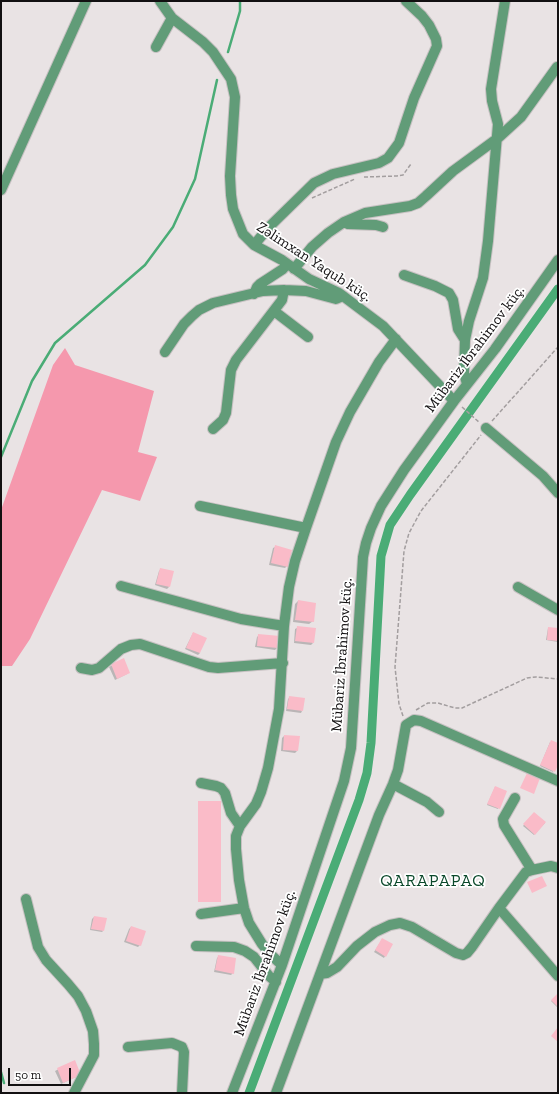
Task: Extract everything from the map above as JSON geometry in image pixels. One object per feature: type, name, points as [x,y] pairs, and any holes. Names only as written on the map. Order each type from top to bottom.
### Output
[{"type":"street","points":[[1,190],[86,1]]},
{"type":"street","name":"Zəlimxan Yaqub küç.","points":[[160,1],[172,18],[203,42],[213,52],[231,79],[235,97],[230,176],[233,209],[243,234],[254,245],[291,266],[309,279],[343,296],[383,326],[454,401]]},
{"type":"street","points":[[254,245],[262,235],[314,183],[327,176],[379,163],[388,158],[399,143],[414,98],[437,46],[436,39],[429,25],[406,1]]},
{"type":"street","points":[[467,384],[464,372],[465,340],[469,321],[483,278],[498,138],[498,124],[492,101],[491,89],[505,1]]},
{"type":"street","points":[[156,47],[172,18]]},
{"type":"street","points":[[254,294],[260,284],[283,269],[291,266],[328,233],[344,222],[365,213],[410,206],[426,196],[453,170],[498,138],[521,117],[556,67]]},
{"type":"street","points":[[344,222],[348,224],[376,225],[383,228]]},
{"type":"street","name":"Mübariz İbrahimov küç.","points":[[232,1093],[276,982],[344,781],[351,748],[363,557],[370,528],[381,506],[404,470],[454,401],[495,349],[558,260]]},
{"type":"street","points":[[404,275],[435,286],[449,293],[453,300],[458,329],[465,340]]},
{"type":"street","points":[[213,429],[223,420],[226,413],[232,370],[236,360],[282,300],[284,290]]},
{"type":"street","points":[[165,352],[184,324],[199,310],[213,303],[263,291],[306,291],[336,299],[343,296]]},
{"type":"street","points":[[274,311],[308,338]]},
{"type":"street","points":[[282,965],[262,944],[249,923],[244,908],[236,849],[236,836],[240,826],[256,804],[268,768],[279,709],[283,663],[284,626],[289,587],[295,561],[336,442],[350,412],[379,362],[396,340]]},
{"type":"street","points":[[486,428],[543,476],[558,493]]},
{"type":"street","points":[[200,506],[306,528]]},
{"type":"street","points":[[121,586],[235,617],[284,626]]},
{"type":"street","points":[[518,587],[558,610]]},
{"type":"street","points":[[81,668],[92,670],[98,668],[121,649],[131,645],[140,644],[209,667],[218,668],[283,663]]},
{"type":"street","points":[[276,1093],[379,815],[398,770],[406,725],[414,720],[421,720],[558,781]]},
{"type":"street","points":[[201,783],[221,788],[225,793],[231,813],[240,826]]},
{"type":"street","points":[[393,784],[427,802],[439,812]]},
{"type":"street","points":[[515,798],[503,819],[504,825],[532,870]]},
{"type":"street","points":[[320,974],[331,972],[357,946],[375,932],[390,925],[400,923],[412,927],[456,953],[463,955],[472,947],[526,872],[550,866],[558,868]]},
{"type":"street","points":[[26,899],[38,947],[46,960],[78,996],[86,1011],[93,1031],[94,1055],[74,1093]]},
{"type":"street","points":[[201,914],[244,908]]},
{"type":"street","points":[[499,908],[558,976]]},
{"type":"street","points":[[196,946],[234,947],[245,951],[254,957],[269,976],[276,982]]},
{"type":"street","points":[[128,1047],[172,1043],[182,1047],[184,1052],[182,1093]]},
{"type":"path","points":[[362,177],[403,175],[411,164]]},
{"type":"path","points":[[301,196],[313,198],[358,178]]},
{"type":"path","points":[[406,725],[399,704],[395,667],[404,551],[409,533],[420,511],[486,428],[558,347]]},
{"type":"path","points":[[454,401],[486,428]]},
{"type":"path","points":[[415,711],[428,703],[438,703],[455,708],[462,708],[527,678],[536,677],[558,679]]},
{"type":"shaded area","points":[[65,348],[75,365],[154,391],[138,452],[157,457],[140,501],[102,490],[30,639],[12,666],[1,666],[1,510],[53,365]]},
{"type":"building","points":[[275,545],[292,550],[288,567],[271,563]]},
{"type":"building","points":[[160,568],[174,571],[170,587],[156,584]]},
{"type":"building","points":[[298,600],[316,603],[314,622],[295,620]]},
{"type":"building","points":[[297,626],[316,628],[314,643],[295,641]]},
{"type":"building","points":[[548,627],[558,628],[558,641],[547,640]]},
{"type":"building","points":[[193,632],[207,638],[200,653],[186,648]]},
{"type":"building","points":[[258,634],[280,636],[278,648],[257,646]]},
{"type":"building","points":[[124,658],[130,673],[117,679],[111,664]]},
{"type":"building","points":[[289,696],[305,698],[303,711],[287,709]]},
{"type":"building","points":[[284,735],[300,736],[298,751],[283,750]]},
{"type":"building","points":[[551,740],[558,743],[558,765],[555,772],[540,765]]},
{"type":"building","points":[[527,773],[540,778],[534,794],[520,788]]},
{"type":"building","points":[[495,786],[507,791],[500,809],[487,804]]},
{"type":"building","points":[[198,801],[221,801],[221,902],[198,902]]},
{"type":"building","points":[[534,812],[546,822],[535,835],[523,824]]},
{"type":"building","points":[[542,876],[547,886],[532,893],[527,882]]},
{"type":"building","points":[[94,916],[107,918],[104,931],[91,929]]},
{"type":"building","points":[[131,926],[146,931],[141,946],[126,941]]},
{"type":"building","points":[[382,938],[393,944],[386,957],[375,950]]},
{"type":"building","points":[[218,955],[236,958],[234,974],[215,970]]},
{"type":"building","points":[[558,993],[558,1007],[551,1000]]},
{"type":"building","points":[[558,1027],[558,1042],[551,1036]]},
{"type":"building","points":[[75,1060],[81,1075],[63,1083],[57,1068]]},
{"type":"waterway","points":[[228,52],[240,11],[240,1]]},
{"type":"waterway","points":[[1,457],[32,381],[55,343],[145,265],[173,227],[195,179],[217,80]]},
{"type":"waterway","points":[[249,1093],[359,800],[367,773],[371,743],[381,556],[390,525],[558,289]]},
{"type":"waterway","points":[[1,1072],[4,1083]]},
{"type":"district","name":"QARAPAPAQ","points":[[433,881]]}]
